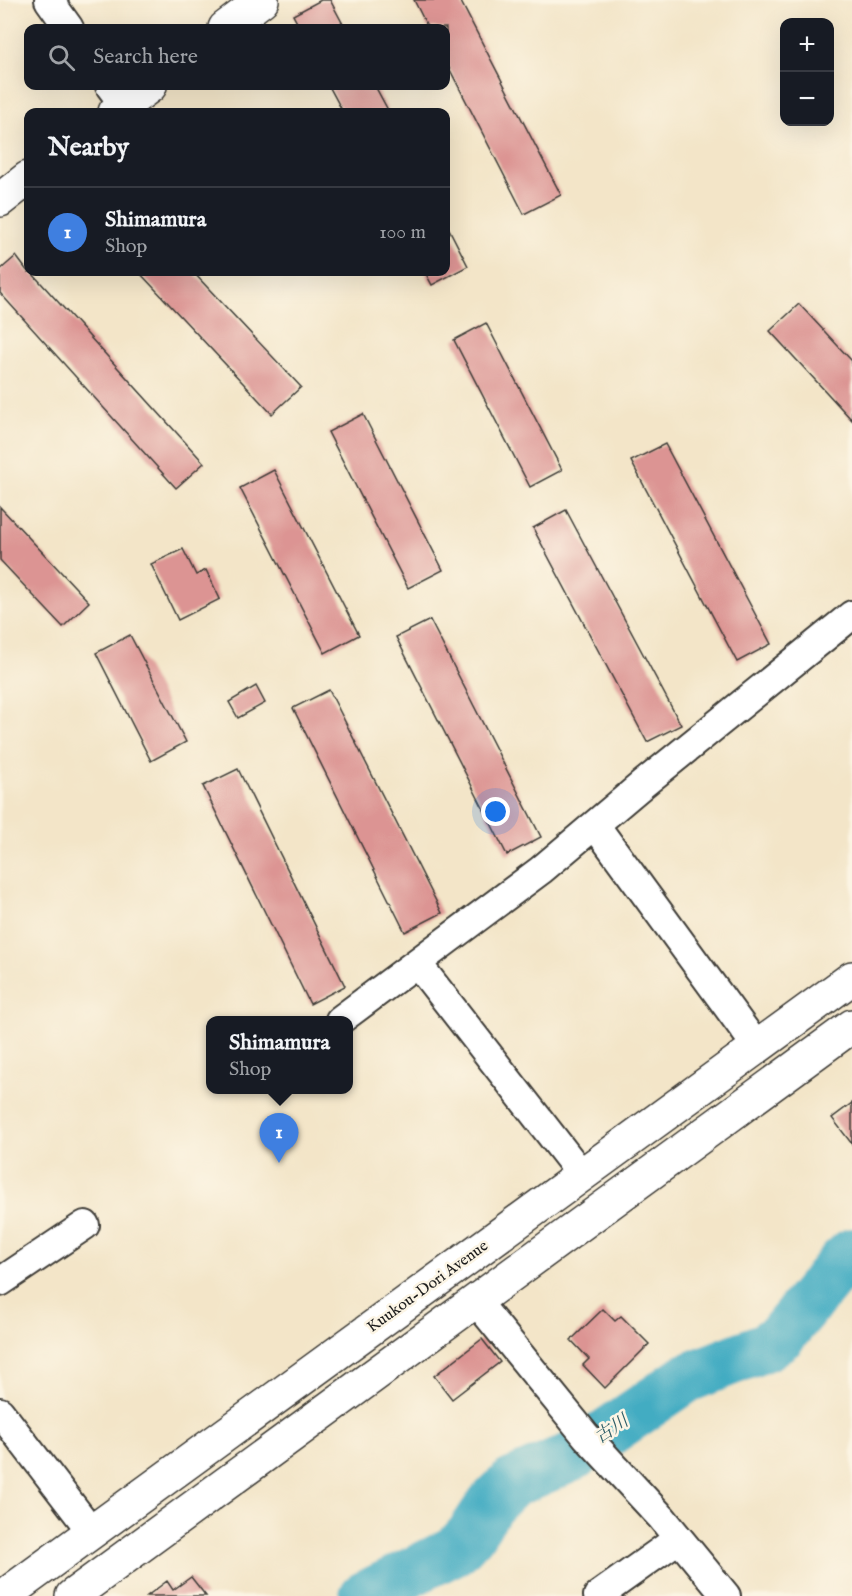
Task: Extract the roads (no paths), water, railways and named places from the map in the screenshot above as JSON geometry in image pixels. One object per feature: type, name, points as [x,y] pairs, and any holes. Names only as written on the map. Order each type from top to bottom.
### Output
[{"type":"main road","points":[[230,24],[262,0]]},
{"type":"main road","points":[[116,101],[141,90]]},
{"type":"main road","points":[[0,200],[24,181]]},
{"type":"main road","name":"Kuukou-Dori Avenue","points":[[4,1596],[852,978]]},
{"type":"main road","points":[[72,1596],[852,1026]]},
{"type":"street","points":[[49,0],[66,24]]},
{"type":"street","points":[[345,1016],[541,870],[852,615]]},
{"type":"street","points":[[595,825],[757,1047]]},
{"type":"street","points":[[417,963],[582,1175]]},
{"type":"street","points":[[0,1282],[85,1225]]},
{"type":"street","points":[[476,1301],[593,1443],[726,1596]]},
{"type":"street","points":[[0,1412],[92,1532]]},
{"type":"street","points":[[598,1596],[678,1539]]},
{"type":"waterway","name":"古川","points":[[364,1596],[456,1550],[470,1535],[490,1505],[512,1483],[572,1457],[687,1378],[765,1347],[781,1336],[852,1253]]},
{"type":"place","name":"Shimamura","points":[[279,1163]]}]
